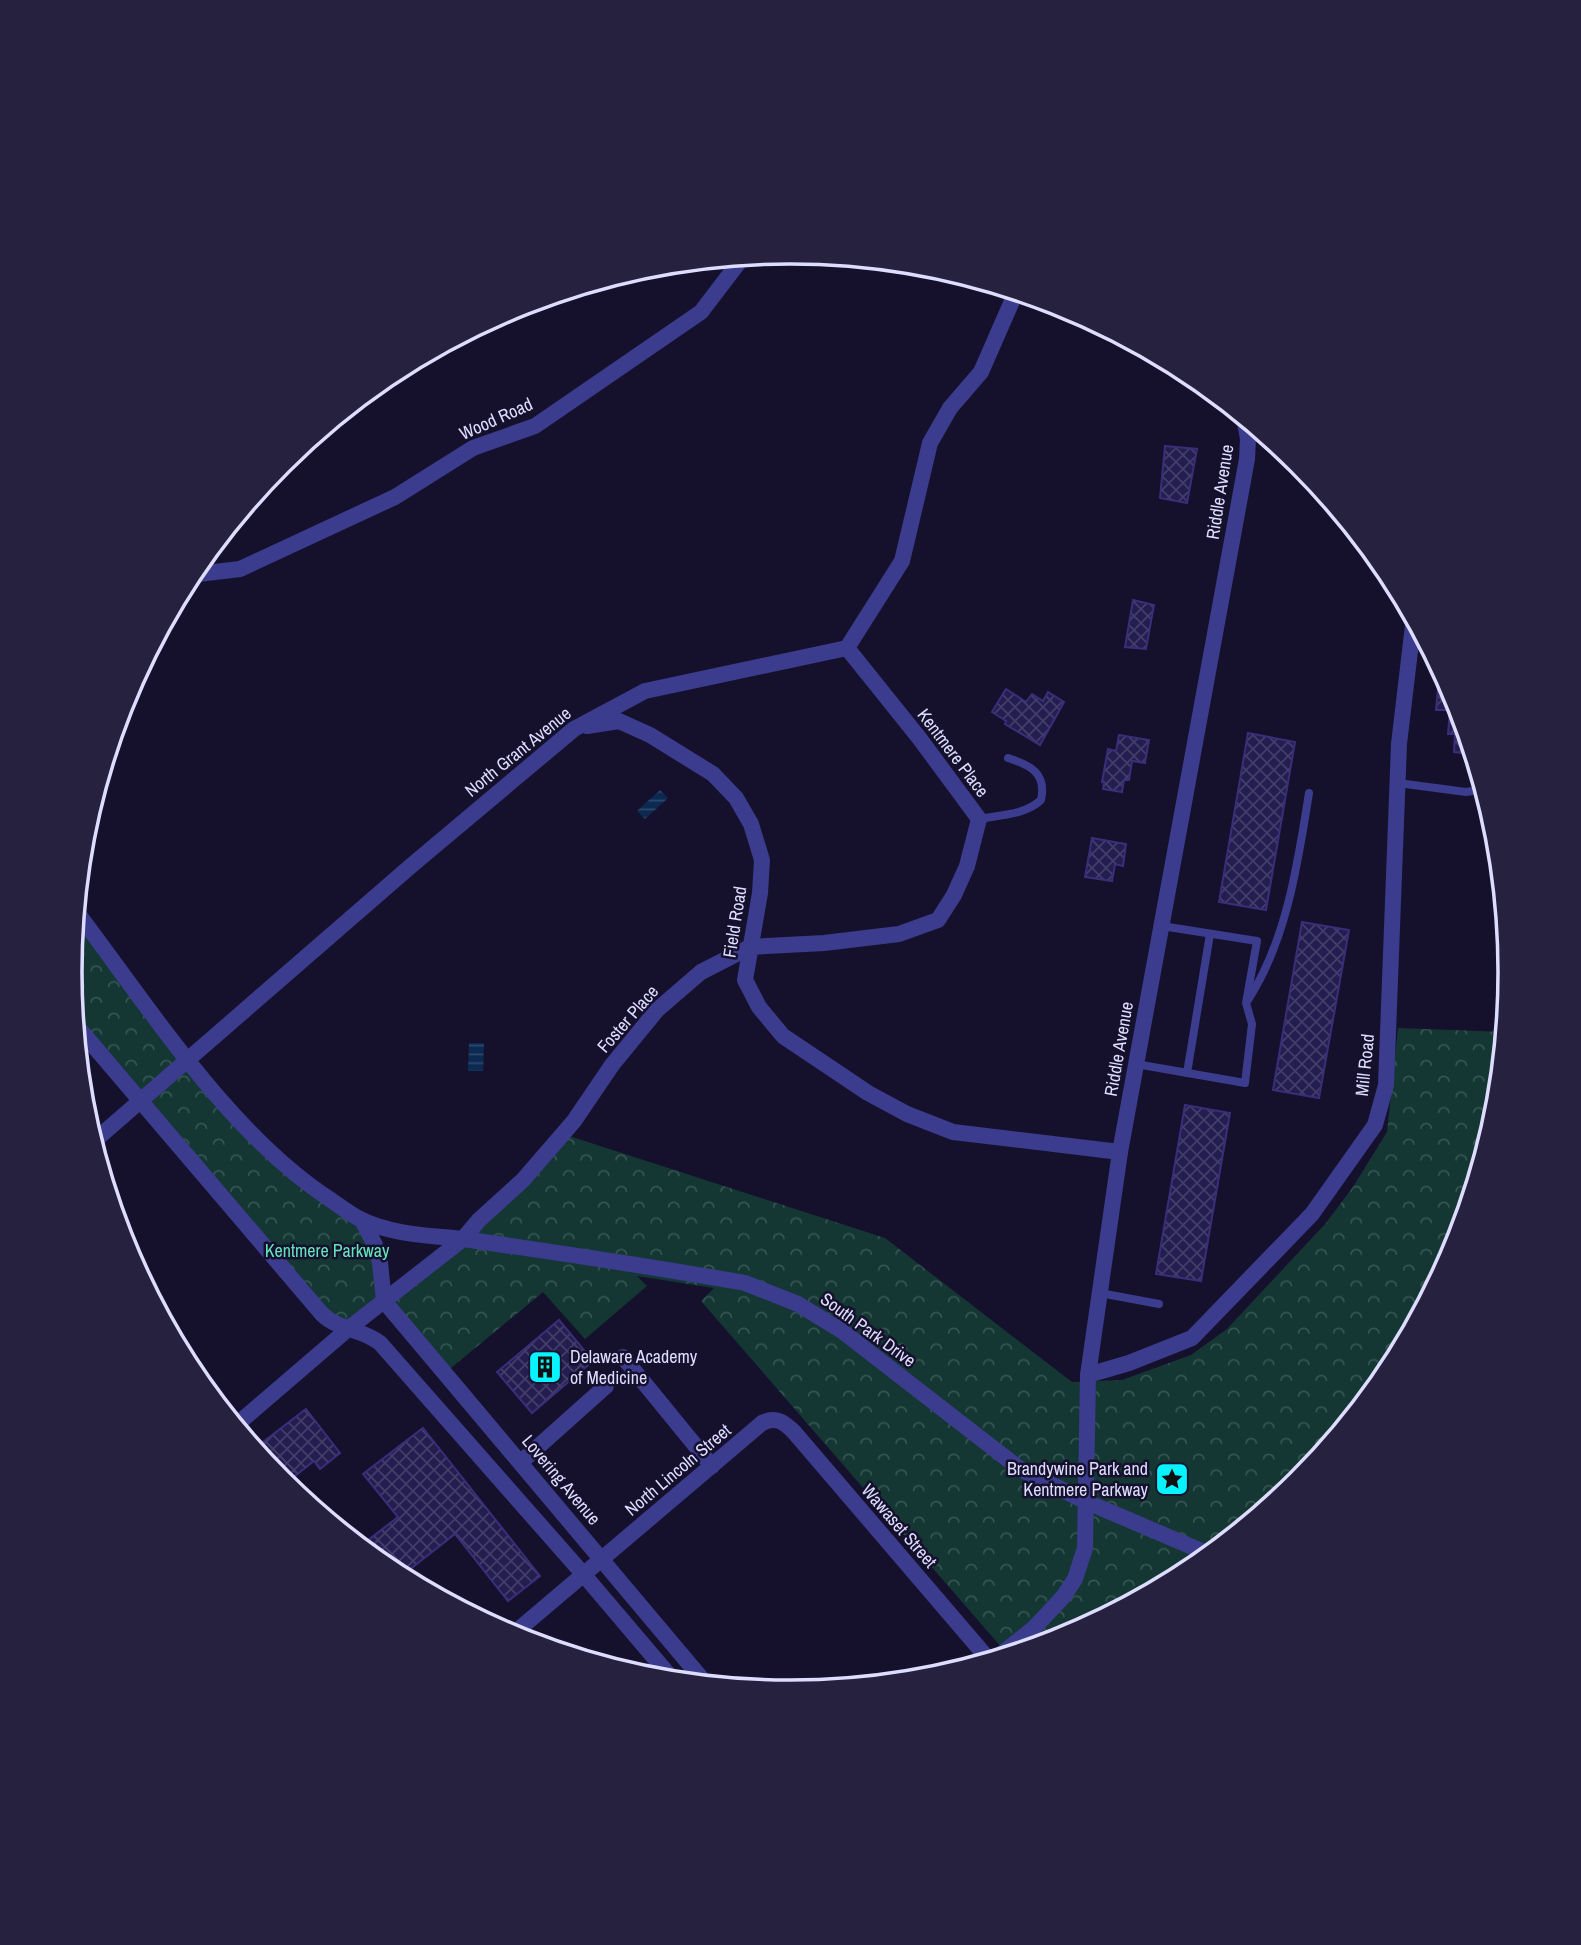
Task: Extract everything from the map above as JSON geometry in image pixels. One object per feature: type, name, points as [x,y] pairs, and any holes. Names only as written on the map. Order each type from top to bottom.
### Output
[{"type":"street","name":"Wood Road","points":[[206,573],[240,569],[395,496],[473,448],[535,426],[701,312],[736,267]]},
{"type":"street","points":[[847,648],[901,561],[930,443],[950,408],[981,372],[1012,300]]},
{"type":"street","name":"Riddle Avenue","points":[[1011,1645],[1049,1614],[1075,1578],[1084,1548],[1088,1375],[1120,1152],[1247,459],[1247,431]]},
{"type":"street","name":"Mill Road","points":[[1088,1375],[1129,1363],[1192,1338],[1312,1213],[1376,1125],[1386,1085],[1399,744],[1411,632]]},
{"type":"street","name":"North Grant Avenue","points":[[101,1135],[574,729],[645,691],[847,648]]},
{"type":"street","name":"Kentmere Place","points":[[847,648],[979,818],[967,866],[954,895]]},
{"type":"street","name":"Field Road","points":[[574,729],[619,721],[650,735],[713,774],[736,798],[751,824],[762,860],[760,893],[745,980],[759,1007],[783,1037],[868,1093],[907,1114],[953,1132],[1120,1152]]},
{"type":"street","name":"Foster Place","points":[[242,1420],[348,1329],[463,1239],[479,1220],[523,1180],[574,1121],[612,1065],[657,1010],[701,972],[750,947],[824,943],[899,934],[938,920],[954,895]]},
{"type":"street","points":[[84,922],[236,1117],[283,1164],[314,1189],[362,1220],[407,1233],[463,1239]]},
{"type":"street","points":[[86,1036],[322,1314],[328,1320],[363,1333],[380,1343],[664,1669]]},
{"type":"street","points":[[362,1220],[375,1245],[380,1263],[384,1301]]},
{"type":"street","name":"South Park Drive","points":[[463,1239],[745,1283],[788,1299],[842,1331],[1020,1469],[1087,1502],[1199,1550]]},
{"type":"street","name":"Lovering Avenue","points":[[384,1301],[699,1675]]},
{"type":"street","points":[[623,1357],[712,1466]]},
{"type":"street","points":[[521,1462],[606,1386]]},
{"type":"street","name":"North Lincoln Street","points":[[521,1628],[762,1423],[776,1420]]},
{"type":"street","name":"Wawaset Street","points":[[776,1420],[783,1421],[794,1432],[985,1653]]},
{"type":"lane","points":[[979,818],[1020,812],[1032,808],[1041,800],[1043,787],[1040,775],[1027,764],[1007,758]]},
{"type":"lane","points":[[1398,783],[1466,792],[1475,790]]},
{"type":"lane","points":[[1246,1003],[1263,977],[1293,885],[1310,793]]},
{"type":"lane","points":[[1136,1064],[1245,1083],[1252,1024],[1246,1003],[1257,941],[1161,926]]},
{"type":"lane","points":[[1187,1073],[1210,934]]},
{"type":"lane","points":[[1100,1293],[1159,1304]]},
{"type":"green space","name":"Kentmere Parkway","points":[[84,922],[236,1117],[362,1220],[384,1301],[348,1329],[336,1324],[85,1036],[82,972]]},
{"type":"green space","points":[[1398,1028],[1496,1032],[1493,1065],[1475,1156],[1445,1244],[1404,1327],[1352,1404],[1291,1473],[1222,1534],[1145,1586],[1104,1608],[1018,1643],[1002,1648],[701,1301],[714,1288],[637,1276],[647,1286],[585,1339],[543,1292],[445,1373],[384,1301],[463,1239],[563,1134],[885,1238],[1072,1382],[1122,1380],[1191,1355],[1227,1329],[1326,1223],[1353,1187],[1387,1132]]},
{"type":"water","points":[[660,790],[668,798],[645,819],[637,811]]},
{"type":"water","points":[[469,1043],[484,1043],[483,1071],[468,1071]]},
{"type":"building","points":[[1165,446],[1197,449],[1187,503],[1160,498]]},
{"type":"building","points":[[1133,600],[1154,605],[1146,649],[1125,647]]},
{"type":"building","points":[[1438,686],[1448,710],[1436,710]]},
{"type":"building","points":[[1006,689],[1026,702],[1032,694],[1043,701],[1048,692],[1064,702],[1040,745],[1005,724],[1006,721],[992,712]]},
{"type":"building","points":[[1450,714],[1464,753],[1454,752],[1455,734],[1448,734]]},
{"type":"building","points":[[1248,733],[1295,742],[1266,910],[1219,902]]},
{"type":"building","points":[[1119,735],[1149,740],[1145,763],[1132,761],[1129,780],[1124,780],[1122,792],[1103,789],[1102,782],[1108,749],[1116,751]]},
{"type":"building","points":[[1092,838],[1126,844],[1123,866],[1115,864],[1112,881],[1085,877]]},
{"type":"building","points":[[1302,922],[1349,930],[1319,1098],[1273,1090]]},
{"type":"building","points":[[1185,1105],[1230,1113],[1201,1281],[1156,1274]]},
{"type":"building","name":"Delaware Academy of Medicine","points":[[559,1320],[593,1361],[532,1413],[497,1372]]},
{"type":"building","points":[[306,1409],[340,1453],[320,1469],[314,1461],[294,1477],[262,1443]]},
{"type":"building","points":[[423,1428],[540,1576],[508,1601],[455,1534],[410,1569],[368,1540],[398,1517],[363,1474]]},
{"type":"place","name":"Delaware Academy of Medicine","points":[[545,1367]]},
{"type":"place","name":"Brandywine Park and Kentmere Parkway","points":[[1172,1479]]}]
